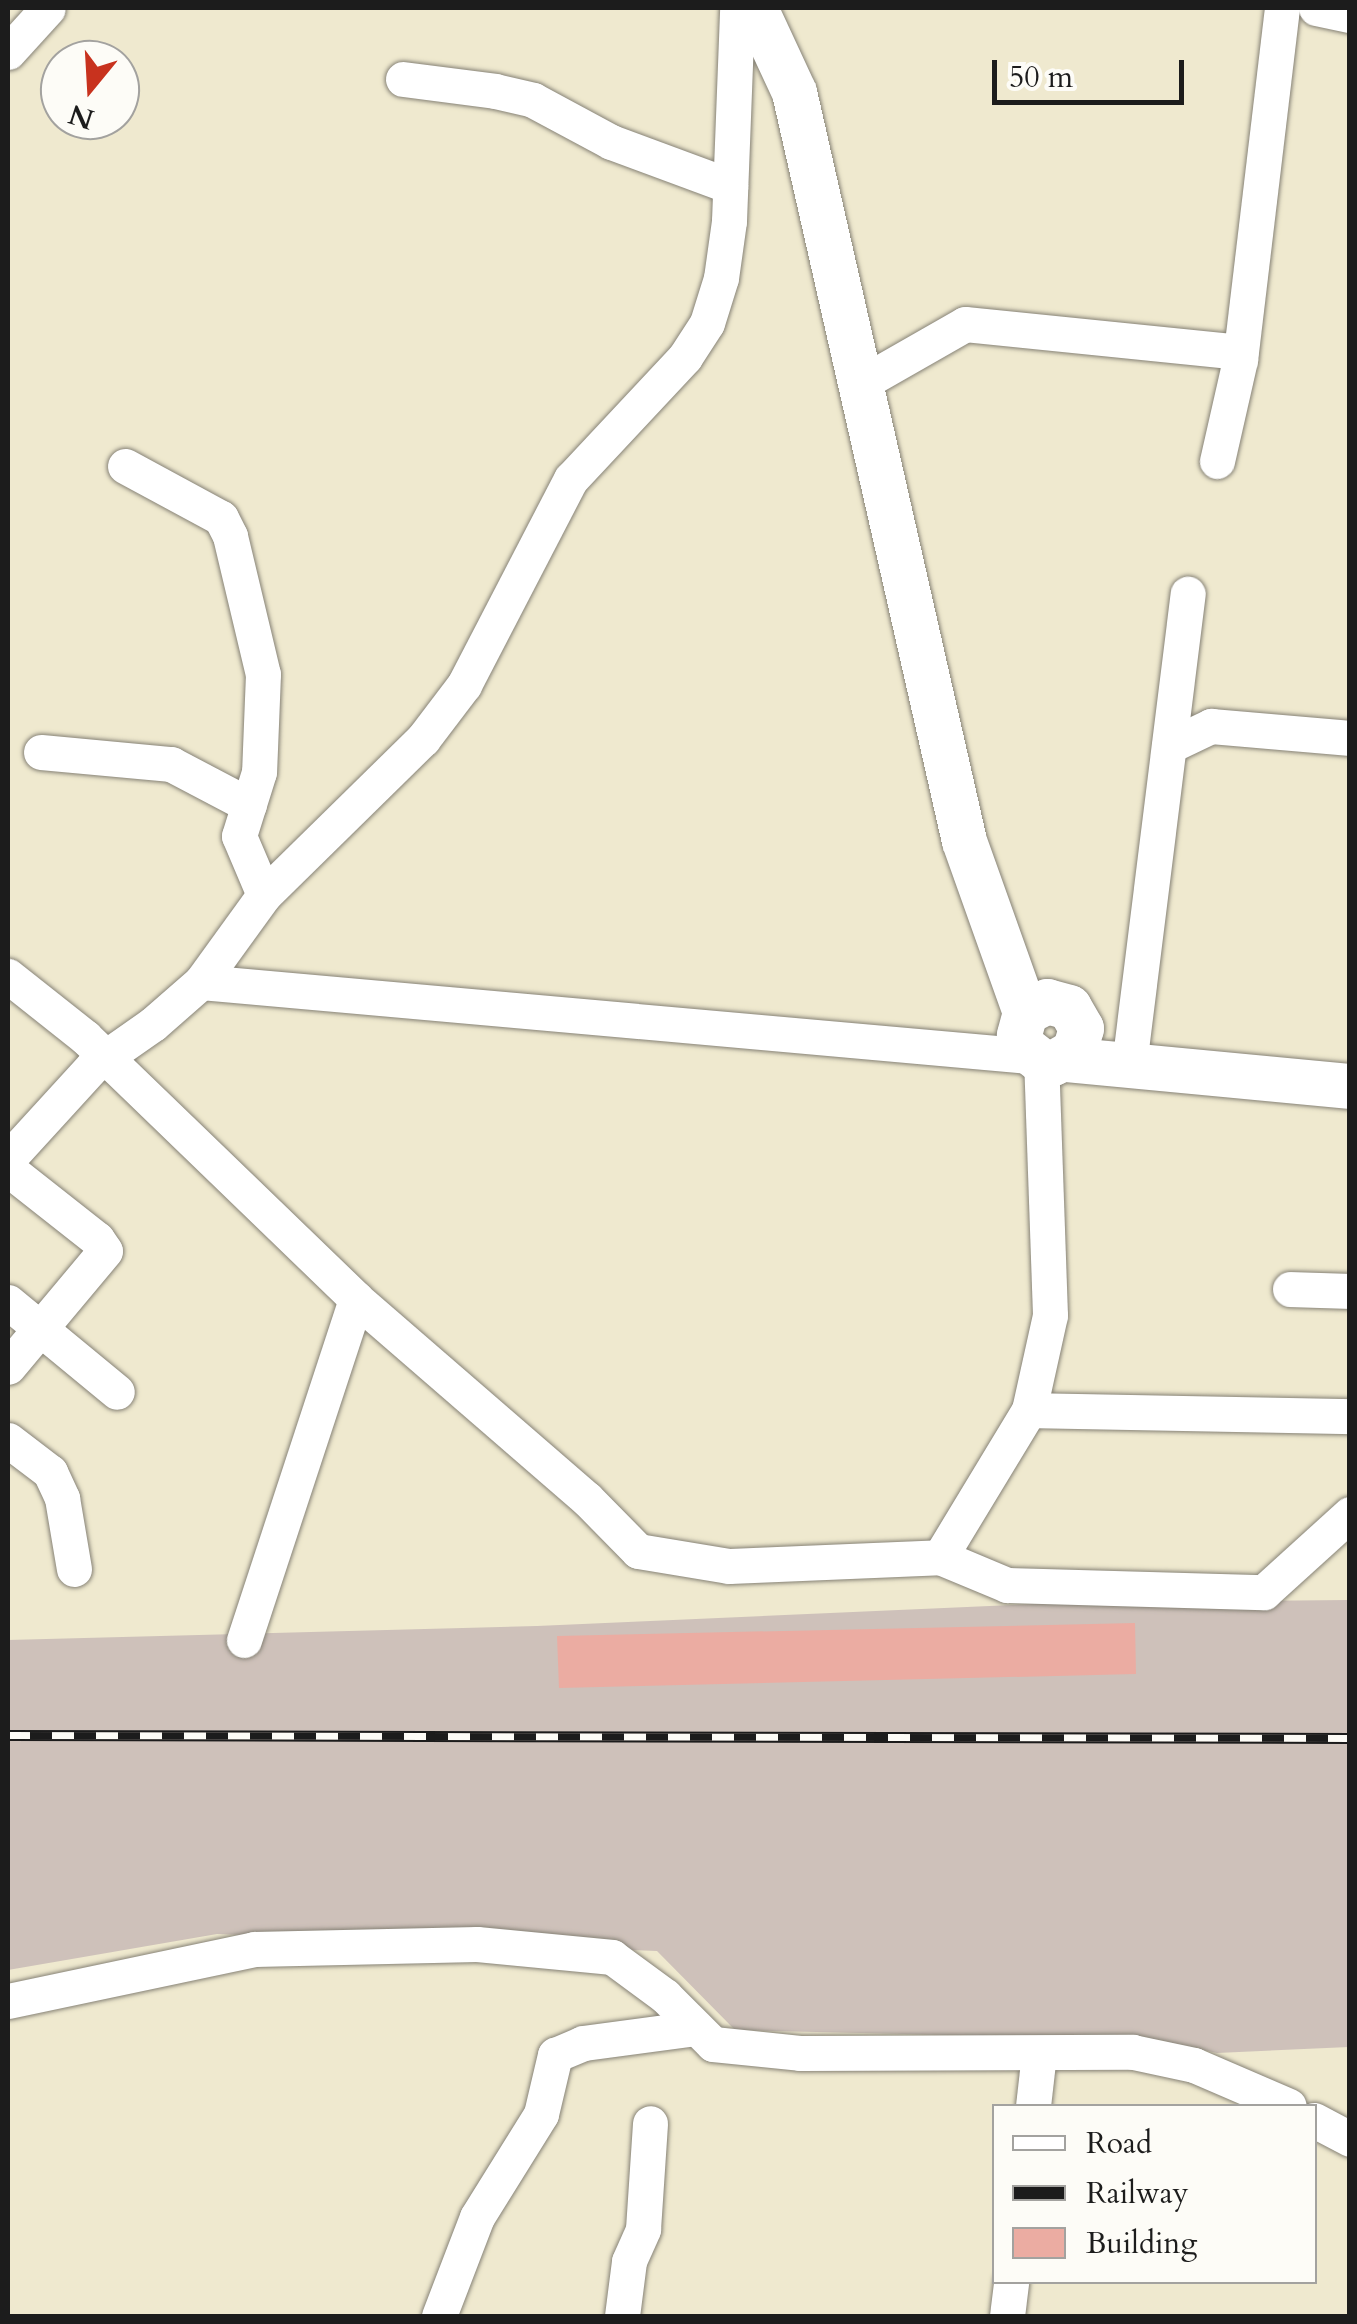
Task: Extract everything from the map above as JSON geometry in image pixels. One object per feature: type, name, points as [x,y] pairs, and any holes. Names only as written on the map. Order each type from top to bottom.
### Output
[{"type":"main road","points":[[755,8],[794,92],[964,841],[1040,1047],[1129,1065],[1350,1086]]},
{"type":"street","points":[[8,52],[48,8]]},
{"type":"street","points":[[8,1159],[93,1066],[201,982],[264,895],[423,740],[464,684],[571,479],[684,356],[707,324],[721,278],[730,186],[737,8]]},
{"type":"street","points":[[1217,461],[1241,352],[1282,8]]},
{"type":"street","points":[[1316,8],[1350,15]]},
{"type":"street","points":[[403,80],[495,90],[533,100],[611,142],[730,186]]},
{"type":"street","points":[[860,384],[965,324],[1241,352]]},
{"type":"street","points":[[125,466],[221,518],[230,536],[262,674],[259,772],[239,836],[264,895]]},
{"type":"street","points":[[1129,1065],[1188,594]]},
{"type":"street","points":[[1169,746],[1212,726],[1350,738]]},
{"type":"street","points":[[41,752],[171,764],[248,805]]},
{"type":"street","points":[[8,976],[105,1058],[356,1299],[586,1498],[638,1551],[730,1566],[940,1557],[1007,1585],[1264,1592],[1350,1514]]},
{"type":"street","points":[[201,982],[1040,1047],[1050,1315],[1030,1410],[940,1557]]},
{"type":"street","points":[[8,1169],[98,1238],[104,1251],[8,1366]]},
{"type":"street","points":[[1290,1289],[1350,1291]]},
{"type":"street","points":[[244,1640],[356,1299]]},
{"type":"street","points":[[8,1302],[117,1392]]},
{"type":"street","points":[[1030,1410],[1350,1416]]},
{"type":"street","points":[[8,1440],[50,1472],[62,1498],[74,1570]]},
{"type":"street","points":[[8,2001],[254,1949],[477,1944],[612,1957],[666,1996],[713,2044],[800,2053],[1133,2052],[1194,2065],[1284,2104]]},
{"type":"street","points":[[439,2316],[476,2217],[541,2114],[555,2055],[582,2042],[696,2028]]},
{"type":"street","points":[[1032,2104],[1039,2053]]},
{"type":"street","points":[[1317,2122],[1350,2139]]},
{"type":"street","points":[[622,2316],[629,2262],[643,2229],[650,2123]]},
{"type":"street","points":[[1007,2316],[1012,2284]]},
{"type":"shaded area","points":[[1349,1600],[1349,2047],[1217,2053],[1159,2040],[735,2030],[657,1951],[217,1934],[8,1970],[8,1640],[537,1626],[1058,1603]]},
{"type":"building","points":[[1135,1623],[1136,1674],[559,1688],[557,1636]]},
{"type":"railway","points":[[8,1735],[1350,1738]]}]
